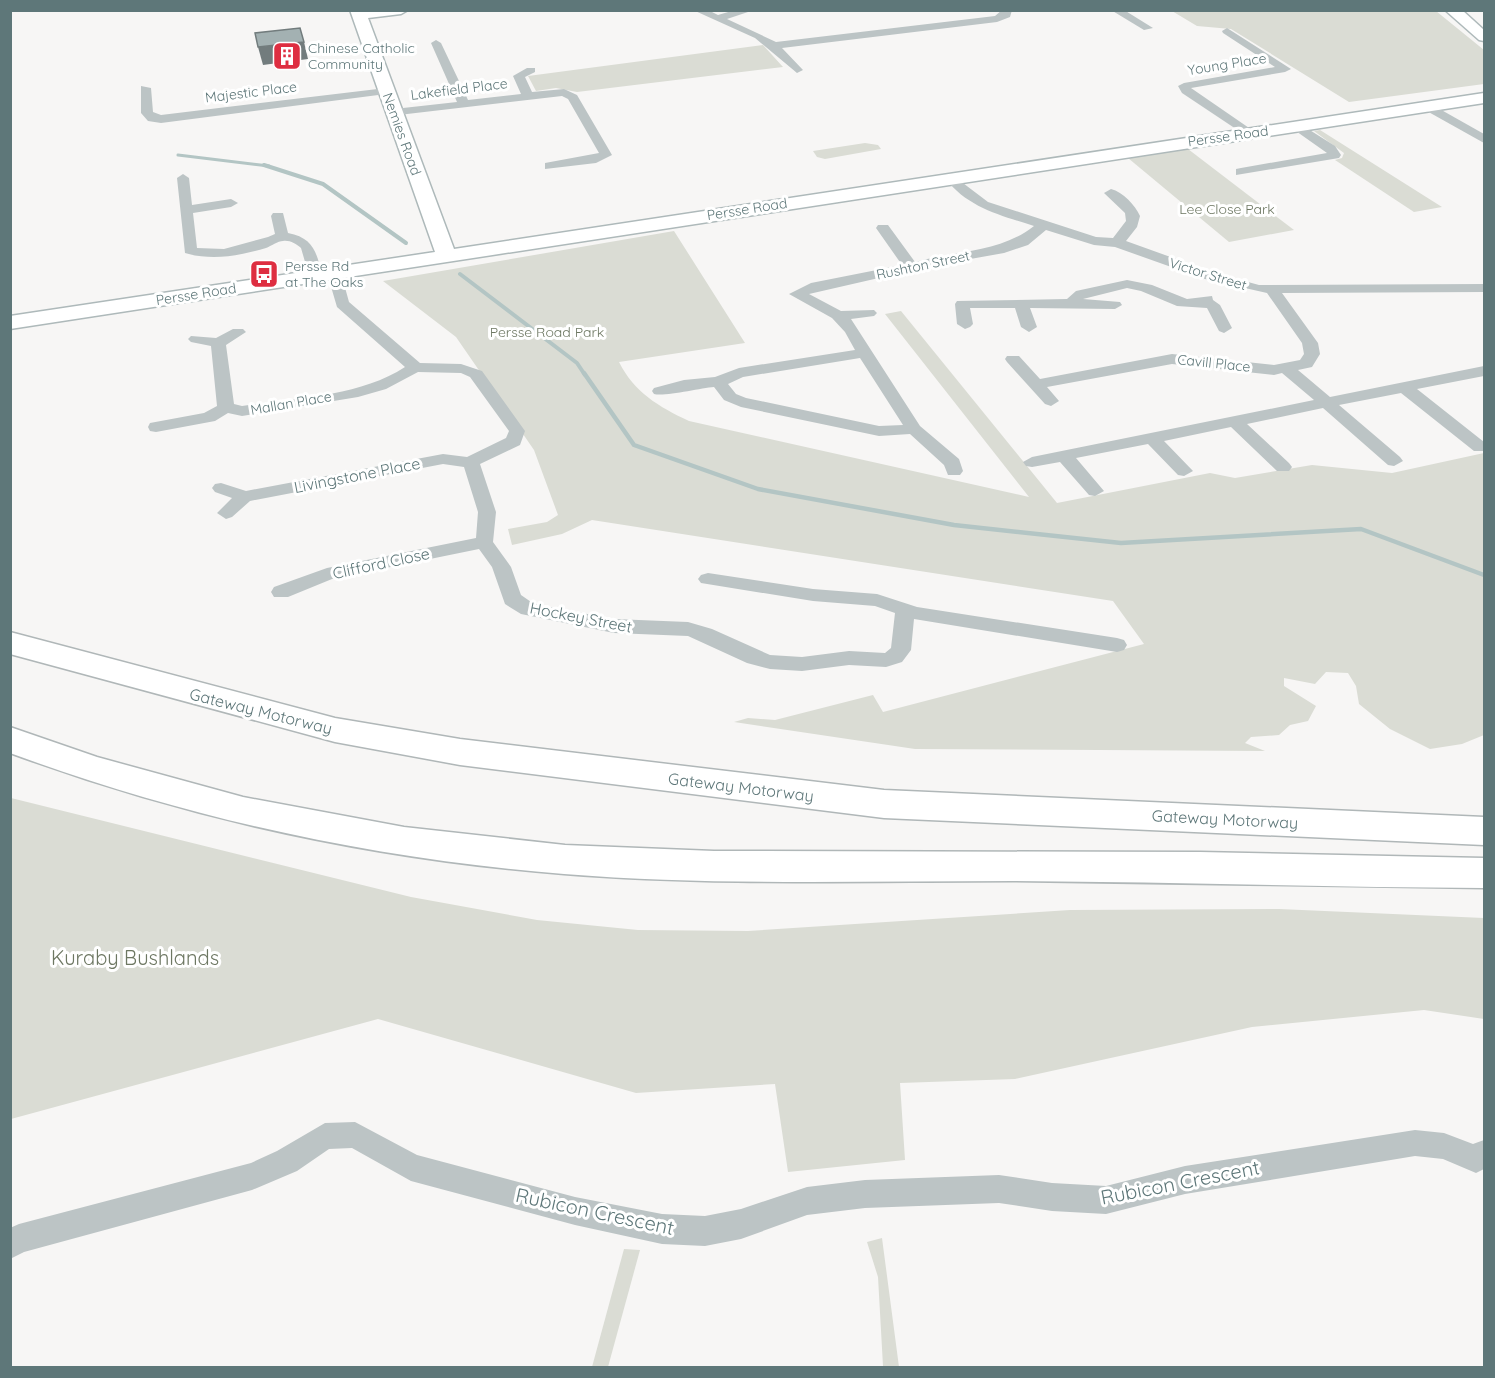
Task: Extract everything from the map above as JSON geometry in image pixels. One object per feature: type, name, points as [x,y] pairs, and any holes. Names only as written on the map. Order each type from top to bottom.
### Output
[{"type":"highway","name":"Gateway Motorway","points":[[11,643],[151,683],[335,730],[471,754],[884,804],[1485,831]]},
{"type":"highway","points":[[10,739],[109,774],[267,816],[352,833],[508,854],[657,864],[1320,868],[1485,873]]},
{"type":"street","points":[[358,13],[401,10]]},
{"type":"street","points":[[698,10],[759,36],[774,46],[797,70]]},
{"type":"street","points":[[717,18],[749,10]]},
{"type":"street","points":[[774,46],[997,19],[1006,15],[1007,10]]},
{"type":"street","points":[[1116,10],[1148,28]]},
{"type":"street","points":[[1452,10],[1485,37]]},
{"type":"street","points":[[1469,10],[1485,23]]},
{"type":"street","name":"Nemies Road","points":[[358,13],[447,257]]},
{"type":"street","name":"Young Place","points":[[1227,31],[1285,69],[1184,86],[1186,91],[1248,133]]},
{"type":"street","points":[[424,44],[448,41]]},
{"type":"street","points":[[436,43],[464,104]]},
{"type":"street","name":"Lakefield Place","points":[[528,96],[519,76],[531,70]]},
{"type":"street","name":"Majestic Place","points":[[145,88],[147,113],[152,118],[162,119],[386,91]]},
{"type":"street","name":"Lakefield Place","points":[[394,113],[559,92],[573,97],[606,155],[596,159],[550,166]]},
{"type":"street","name":"Persse Road","points":[[10,323],[1485,98]]},
{"type":"street","points":[[1429,107],[1485,139]]},
{"type":"street","points":[[1241,172],[1335,155],[1331,148],[1297,126]]},
{"type":"street","points":[[183,178],[190,250],[199,254],[213,254],[268,243],[282,236],[301,239],[307,244],[342,304],[415,367],[424,369],[466,368],[476,374],[517,431],[514,441],[505,447],[476,457],[471,463],[489,518],[489,530],[484,542]]},
{"type":"street","name":"Victor Street","points":[[951,178],[983,205],[1094,241],[1117,243],[1210,276],[1272,291],[1485,288]]},
{"type":"street","points":[[1111,193],[1130,209],[1135,217],[1134,223],[1117,243]]},
{"type":"street","points":[[186,210],[231,203]]},
{"type":"street","points":[[278,216],[282,236]]},
{"type":"street","name":"Rushton Street","points":[[840,316],[824,304],[796,294],[816,286],[999,250],[1023,242],[1044,225]]},
{"type":"street","points":[[883,228],[911,267]]},
{"type":"street","points":[[1072,303],[1081,294],[1127,284],[1176,300],[1205,300],[1212,305],[1224,328]]},
{"type":"street","points":[[1272,291],[1310,343],[1312,354],[1306,364],[1287,369]]},
{"type":"street","points":[[965,324],[962,304],[1115,305]]},
{"type":"street","points":[[1021,304],[1029,327]]},
{"type":"street","points":[[840,316],[869,313]]},
{"type":"street","points":[[840,316],[858,339],[864,353],[914,429],[953,463],[954,471]]},
{"type":"street","points":[[196,339],[218,343],[238,332]]},
{"type":"street","name":"Mallan Place","points":[[218,343],[226,408],[242,411],[374,388],[404,377],[415,367]]},
{"type":"street","points":[[660,391],[684,384],[718,382],[739,373],[864,353]]},
{"type":"street","points":[[1013,358],[1051,401]]},
{"type":"street","name":"Cavill Place","points":[[1037,384],[1172,358],[1287,369]]},
{"type":"street","points":[[1287,369],[1394,461]]},
{"type":"street","points":[[1032,462],[1484,372]]},
{"type":"street","points":[[718,382],[730,397],[741,402],[879,431],[914,429]]},
{"type":"street","points":[[1404,387],[1480,447]]},
{"type":"street","points":[[156,427],[209,417],[226,408]]},
{"type":"street","points":[[1234,421],[1283,467]]},
{"type":"street","points":[[1152,438],[1184,471]]},
{"type":"street","points":[[1064,456],[1095,491]]},
{"type":"street","name":"Livingstone Place","points":[[221,488],[244,496],[443,459],[471,463]]},
{"type":"street","points":[[226,513],[244,496]]},
{"type":"street","name":"Clifford Close","points":[[281,592],[327,574],[484,542]]},
{"type":"street","name":"Hockey Street","points":[[484,542],[501,567],[512,599],[528,609],[614,626],[688,629],[705,634],[754,658],[770,662],[802,664],[849,658],[886,660],[901,650],[905,610]]},
{"type":"street","points":[[708,579],[813,595],[878,600],[905,610],[1117,645]]},
{"type":"street","name":"Rubicon Crescent","points":[[10,1244],[19,1239],[252,1176],[286,1161],[325,1136],[354,1135],[411,1167],[575,1211],[662,1229],[705,1231],[741,1224],[807,1201],[865,1194],[999,1189],[1052,1197],[1106,1200],[1185,1180],[1415,1143],[1444,1146],[1482,1162]]},
{"type":"green space","points":[[1172,11],[1436,11],[1484,50],[1484,84],[1349,102],[1231,29],[1197,26]]},
{"type":"green space","points":[[763,45],[783,67],[577,92],[556,88],[536,91],[528,76]]},
{"type":"green space","points":[[1320,130],[1442,207],[1414,212],[1335,160],[1342,158],[1344,153],[1314,131]]},
{"type":"green space","points":[[865,143],[878,145],[881,149],[825,159],[817,157],[813,151]]},
{"type":"green space","name":"Lee Close Park","points":[[1188,149],[1294,230],[1229,242],[1128,158]]},
{"type":"green space","name":"Persse Road Park","points":[[674,231],[745,343],[619,362],[632,382],[648,398],[689,421],[1029,497],[885,314],[901,311],[1057,503],[1210,473],[1235,478],[1312,465],[1392,473],[1484,453],[1484,735],[1462,744],[1430,749],[1390,729],[1359,704],[1356,686],[1348,673],[1326,672],[1315,684],[1284,678],[1284,686],[1316,706],[1308,721],[1290,725],[1279,735],[1251,737],[1245,743],[1265,751],[915,749],[734,722],[748,718],[775,720],[873,695],[883,712],[1144,644],[1113,601],[592,520],[562,534],[512,545],[508,529],[547,522],[558,515],[534,450],[456,337],[383,281]]},
{"type":"green space","name":"Kuraby Bushlands","points":[[11,798],[411,897],[537,920],[638,930],[748,931],[1070,910],[1279,909],[1484,918],[1484,1019],[1424,1010],[1252,1027],[1015,1079],[900,1083],[905,1160],[788,1172],[775,1084],[636,1093],[378,1019],[11,1119]]},
{"type":"green space","points":[[882,1238],[899,1367],[883,1366],[878,1277],[867,1242]]},
{"type":"green space","points":[[624,1249],[640,1250],[608,1367],[592,1367]]},
{"type":"building","points":[[300,28],[304,42],[258,47],[255,33]]},
{"type":"waterway","points":[[178,155],[266,166]]},
{"type":"waterway","points":[[266,166],[323,184],[406,243]]},
{"type":"waterway","points":[[460,274],[577,363],[585,375]]},
{"type":"waterway","points":[[584,373],[634,445],[758,489],[954,525],[1121,543],[1361,529],[1484,575]]},
{"type":"place","name":"Chinese Catholic Community","points":[[287,56]]},
{"type":"place","name":"Persse Rd at The Oaks","points":[[264,274]]}]
